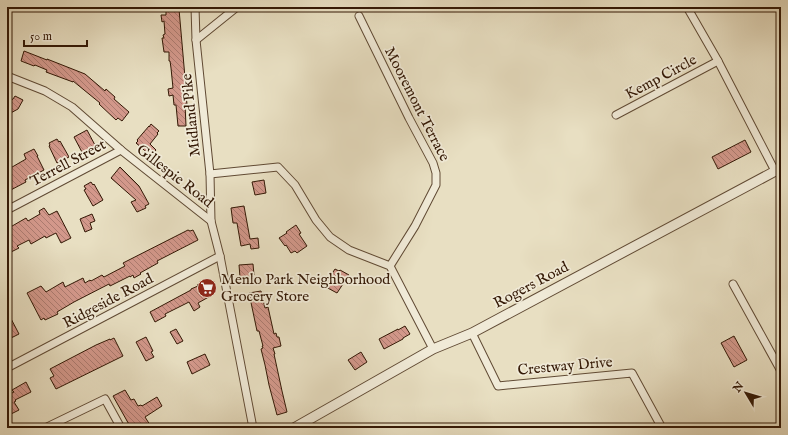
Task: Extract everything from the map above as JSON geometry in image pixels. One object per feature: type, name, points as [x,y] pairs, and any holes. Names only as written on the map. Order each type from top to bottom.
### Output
[{"type":"street","name":"Midland Pike","points":[[195,7],[196,40],[210,174],[210,221]]},
{"type":"street","points":[[196,40],[237,7]]},
{"type":"street","points":[[687,7],[778,169]]},
{"type":"street","name":"Mooremont Terrace","points":[[359,16],[409,118],[433,163],[436,173],[436,185],[415,226],[390,266]]},
{"type":"street","name":"Kemp Circle","points":[[616,115],[718,61]]},
{"type":"street","name":"Gillespie Road","points":[[7,76],[46,91],[72,107],[121,150],[210,221],[220,256],[253,428]]},
{"type":"street","name":"Terrell Street","points":[[7,210],[121,150]]},
{"type":"street","points":[[210,174],[278,167],[295,185],[316,220],[330,237],[349,250],[390,266],[433,348]]},
{"type":"street","name":"Rogers Road","points":[[294,428],[433,348],[472,333],[778,169]]},
{"type":"street","name":"Ridgeside Road","points":[[7,368],[220,256]]},
{"type":"street","points":[[733,284],[781,371]]},
{"type":"street","name":"Crestway Drive","points":[[472,333],[498,386],[632,374],[662,428]]},
{"type":"street","points":[[45,428],[105,399],[121,428]]},
{"type":"building","points":[[179,9],[187,96],[187,104],[185,104],[186,126],[178,126],[176,105],[174,105],[173,95],[169,96],[168,89],[173,88],[171,68],[169,52],[164,52],[162,38],[164,38],[163,35],[165,34],[164,21],[162,22],[161,15],[166,15],[166,10]]},
{"type":"building","points":[[24,51],[85,74],[105,91],[106,89],[115,97],[114,99],[129,112],[122,121],[118,118],[116,120],[99,104],[100,103],[73,81],[46,72],[47,70],[35,65],[34,66],[21,61]]},
{"type":"building","points":[[15,96],[23,100],[18,109],[7,115],[7,103]]},
{"type":"building","points":[[151,124],[159,131],[150,144],[156,150],[151,156],[136,143]]},
{"type":"building","points":[[87,130],[96,147],[83,154],[74,137]]},
{"type":"building","points":[[57,139],[59,142],[60,141],[69,157],[57,163],[49,143]]},
{"type":"building","points":[[745,140],[751,152],[718,169],[712,157]]},
{"type":"building","points":[[34,149],[44,170],[7,192],[7,170],[26,159],[24,154]]},
{"type":"building","points":[[120,167],[139,186],[149,204],[145,206],[146,208],[137,212],[131,202],[136,200],[111,178]]},
{"type":"building","points":[[264,180],[266,193],[255,195],[252,182]]},
{"type":"building","points":[[91,182],[93,185],[94,184],[103,200],[93,206],[84,190],[86,189],[84,186]]},
{"type":"building","points":[[244,206],[250,239],[258,238],[259,248],[251,249],[250,244],[241,246],[237,223],[233,223],[231,208]]},
{"type":"building","points":[[44,208],[49,215],[57,211],[71,238],[61,243],[56,233],[46,238],[45,236],[31,244],[29,240],[17,246],[19,248],[7,254],[7,229],[26,218],[28,221],[40,214],[39,211]]},
{"type":"building","points":[[92,214],[95,221],[90,223],[92,229],[85,232],[80,219]]},
{"type":"building","points":[[296,225],[301,233],[299,234],[307,246],[297,253],[295,251],[291,253],[279,238]]},
{"type":"building","points":[[188,230],[193,230],[198,240],[157,261],[158,263],[134,278],[133,275],[110,286],[109,284],[74,302],[57,312],[58,314],[45,320],[44,318],[41,320],[27,293],[41,286],[46,292],[63,282],[65,287],[83,278],[85,283],[102,275],[104,277],[125,266],[123,263]]},
{"type":"building","points":[[253,264],[254,275],[251,275],[251,277],[240,277],[239,265]]},
{"type":"building","points":[[335,269],[349,275],[337,293],[324,286]]},
{"type":"building","points":[[206,280],[214,294],[198,303],[200,307],[194,311],[189,302],[165,314],[166,316],[155,322],[150,312],[198,286],[197,285]]},
{"type":"building","points":[[261,291],[265,308],[268,307],[274,334],[276,333],[277,337],[279,337],[281,346],[273,348],[287,412],[277,415],[261,349],[263,346],[259,331],[257,331],[249,293]]},
{"type":"building","points":[[7,311],[19,334],[9,339],[7,336]]},
{"type":"building","points":[[405,326],[410,334],[384,349],[379,339]]},
{"type":"building","points":[[176,329],[183,341],[177,344],[170,332]]},
{"type":"building","points":[[734,336],[747,360],[734,367],[721,343]]},
{"type":"building","points":[[146,337],[153,351],[151,352],[154,357],[146,361],[136,342]]},
{"type":"building","points":[[114,338],[123,356],[56,389],[50,378],[54,376],[50,369],[96,345]]},
{"type":"building","points":[[361,352],[367,362],[355,370],[348,360]]},
{"type":"building","points":[[205,354],[210,365],[192,374],[187,362]]},
{"type":"building","points":[[26,382],[31,392],[15,400],[16,401],[14,402],[19,410],[9,415],[7,411],[7,389],[10,394],[14,392],[12,390]]},
{"type":"building","points":[[125,390],[131,400],[134,399],[138,406],[142,406],[157,397],[162,406],[145,417],[152,428],[131,428],[113,396]]},
{"type":"place","name":"Menlo Park Neighborhood Grocery Store","points":[[207,288]]}]
